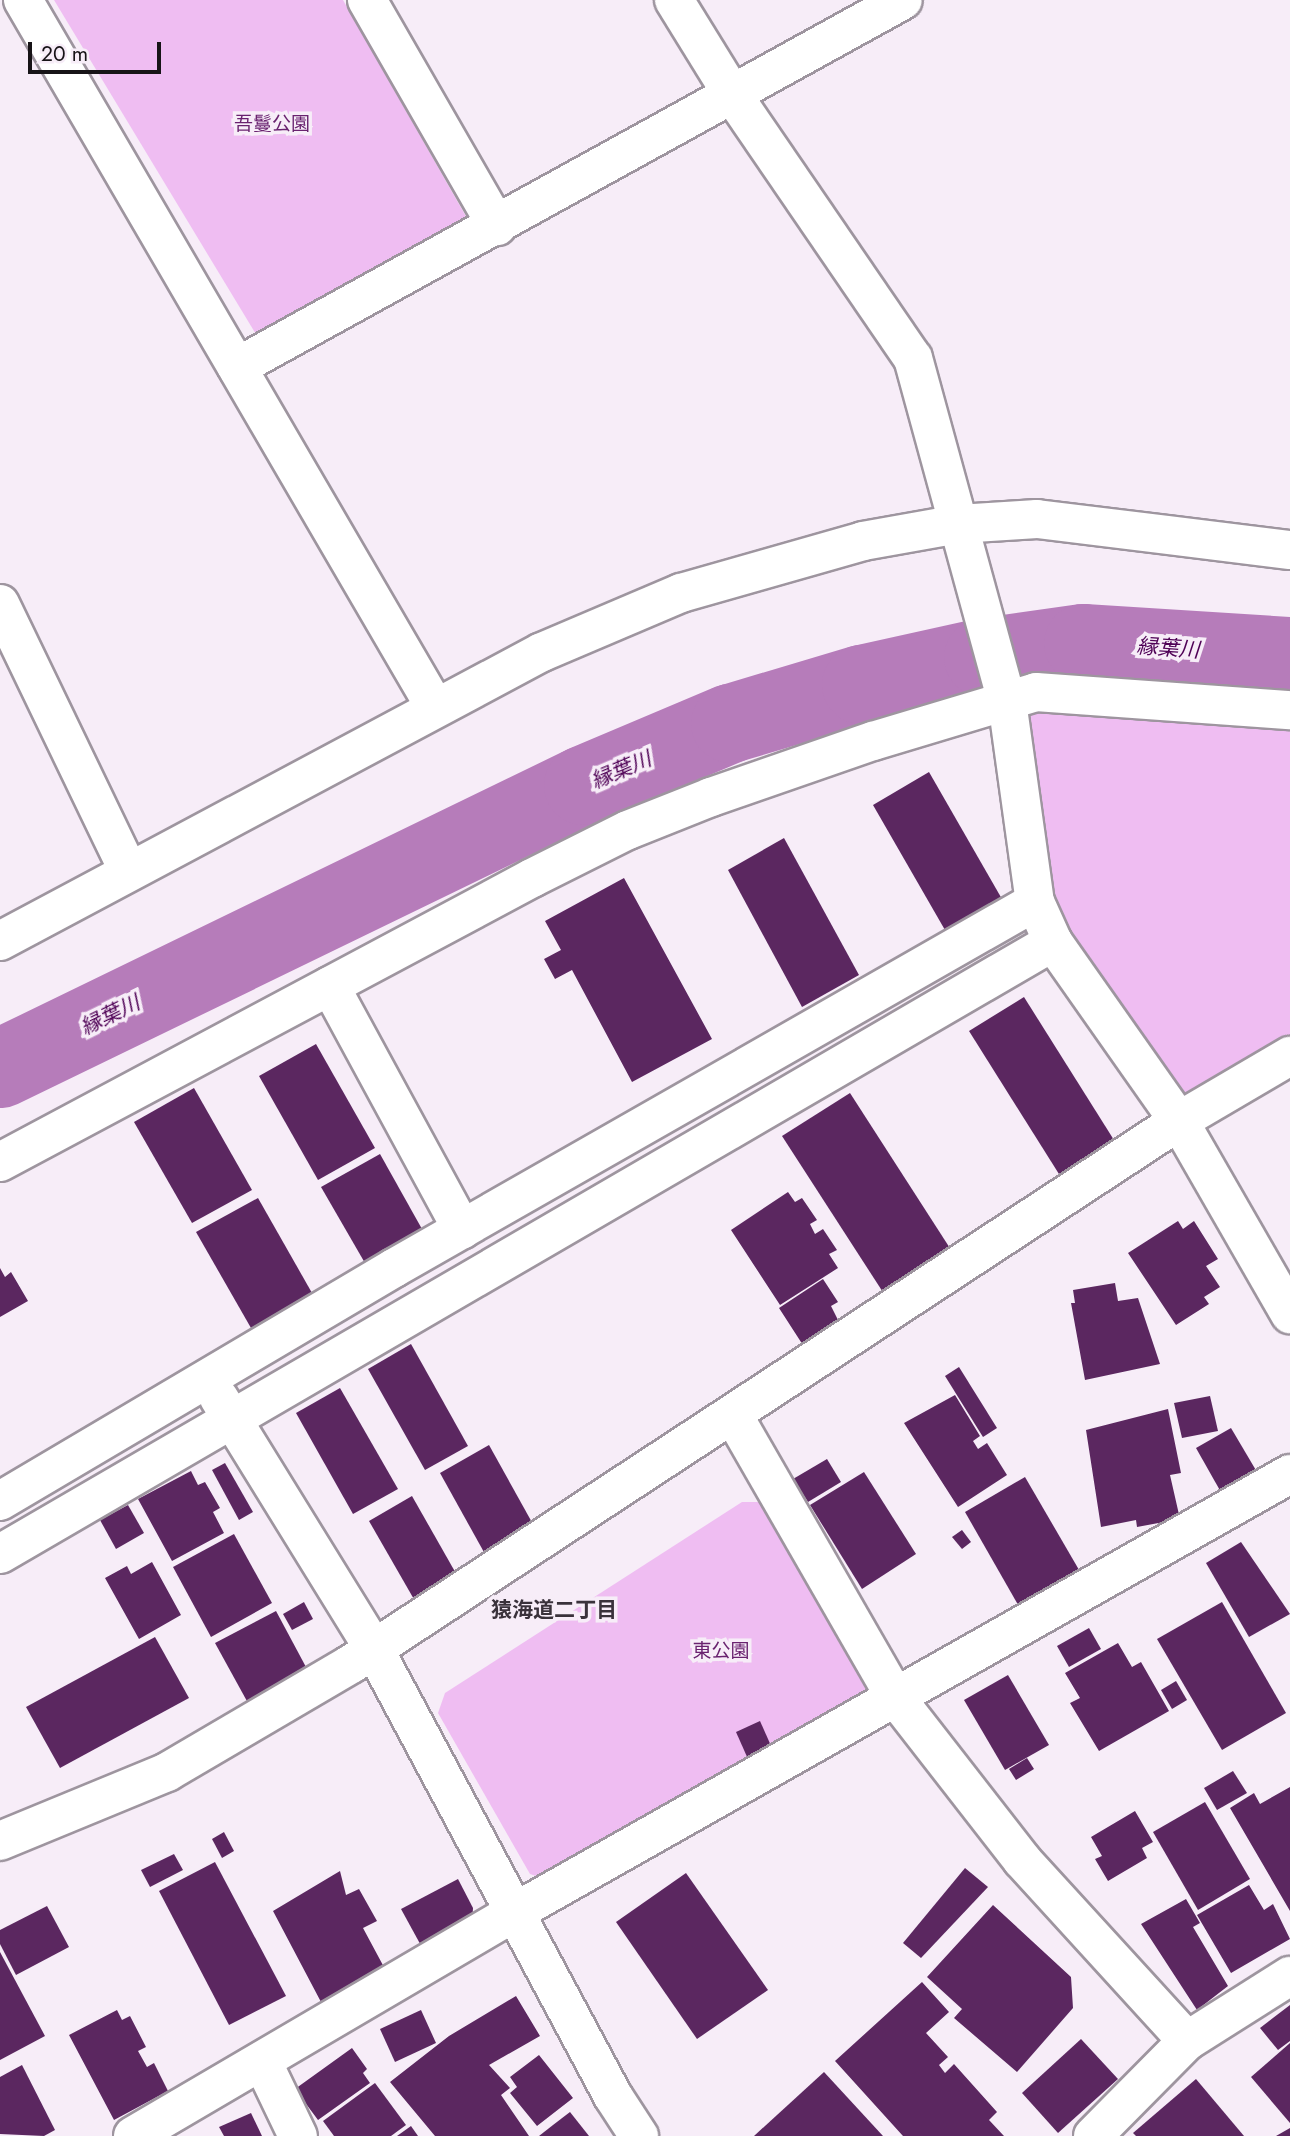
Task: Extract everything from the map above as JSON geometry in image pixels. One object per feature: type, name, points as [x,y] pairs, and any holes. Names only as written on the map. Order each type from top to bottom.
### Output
[{"type":"street","points":[[23,0],[435,707]]},
{"type":"street","points":[[368,0],[497,226]]},
{"type":"street","points":[[674,0],[734,97],[913,359],[1004,690],[1035,902],[1052,942],[1180,1121],[1290,1314]]},
{"type":"street","points":[[237,367],[734,97],[903,0]]},
{"type":"street","points":[[0,941],[435,707],[593,628],[681,593],[863,541],[958,524],[1037,519],[1290,550]]},
{"type":"street","points":[[0,604],[129,872]]},
{"type":"street","points":[[0,1162],[628,830],[1004,690],[1290,710]]},
{"type":"street","points":[[0,1501],[462,1228],[1035,902]]},
{"type":"street","points":[[0,1554],[1052,942]]},
{"type":"street","points":[[330,986],[462,1228]]},
{"type":"street","points":[[0,1841],[167,1772],[374,1649],[1180,1121],[1290,1056]]},
{"type":"street","points":[[206,1379],[374,1649],[613,2096],[639,2136]]},
{"type":"street","points":[[733,1415],[896,1698],[1022,1860],[1186,2041]]},
{"type":"street","points":[[133,2136],[517,1912],[1290,1474]]},
{"type":"street","points":[[1093,2136],[1186,2041],[1290,1976]]},
{"type":"street","points":[[262,2061],[298,2136]]},
{"type":"green space","name":"吾鬘公園","points":[[54,0],[343,0],[468,220],[257,336]]},
{"type":"green space","points":[[1029,710],[1290,728],[1290,1051],[1190,1118],[1056,909]]},
{"type":"green space","name":"東公園","points":[[742,1502],[762,1502],[878,1682],[868,1700],[548,1880],[530,1874],[438,1713],[445,1693]]},
{"type":"building","points":[[929,772],[1006,906],[949,937],[873,805]]},
{"type":"building","points":[[784,838],[859,975],[802,1007],[728,870]]},
{"type":"building","points":[[624,878],[712,1039],[632,1082],[572,970],[555,979],[544,959],[561,950],[545,921]]},
{"type":"building","points":[[1024,997],[1119,1148],[1064,1182],[969,1031]]},
{"type":"building","points":[[316,1044],[375,1148],[318,1180],[259,1076]]},
{"type":"building","points":[[194,1088],[252,1190],[192,1223],[134,1122]]},
{"type":"building","points":[[850,1093],[955,1256],[888,1300],[782,1136]]},
{"type":"building","points":[[380,1154],[427,1238],[369,1270],[321,1187]]},
{"type":"building","points":[[788,1192],[795,1202],[802,1198],[817,1220],[810,1224],[815,1234],[823,1229],[837,1250],[829,1254],[838,1268],[780,1305],[731,1230]]},
{"type":"building","points":[[258,1198],[316,1300],[255,1335],[196,1232]]},
{"type":"building","points":[[1178,1221],[1183,1229],[1194,1221],[1218,1259],[1206,1266],[1220,1287],[1204,1297],[1209,1304],[1176,1325],[1128,1253]]},
{"type":"building","points":[[0,1268],[5,1277],[11,1272],[28,1301],[0,1317]]},
{"type":"building","points":[[823,1279],[838,1302],[831,1306],[845,1334],[810,1356],[779,1308]]},
{"type":"building","points":[[1115,1283],[1118,1301],[1138,1298],[1160,1364],[1085,1380],[1071,1303],[1075,1303],[1073,1290]]},
{"type":"building","points":[[411,1344],[468,1446],[425,1470],[368,1369]]},
{"type":"building","points":[[959,1367],[997,1428],[983,1437],[945,1376]]},
{"type":"building","points":[[340,1388],[398,1489],[353,1514],[296,1413]]},
{"type":"building","points":[[955,1395],[980,1436],[973,1441],[978,1449],[987,1443],[1007,1475],[958,1507],[904,1423]]},
{"type":"building","points":[[1210,1396],[1218,1431],[1182,1438],[1174,1403]]},
{"type":"building","points":[[1168,1409],[1181,1473],[1170,1475],[1180,1519],[1137,1527],[1136,1520],[1101,1527],[1086,1430]]},
{"type":"building","points":[[1231,1428],[1257,1472],[1222,1494],[1196,1448]]},
{"type":"building","points":[[489,1445],[539,1535],[490,1563],[440,1473]]},
{"type":"building","points":[[827,1459],[841,1482],[808,1502],[793,1479]]},
{"type":"building","points":[[225,1463],[253,1512],[239,1520],[212,1470]]},
{"type":"building","points":[[191,1471],[198,1485],[205,1482],[220,1508],[213,1512],[224,1533],[172,1561],[138,1499]]},
{"type":"building","points":[[864,1472],[916,1554],[862,1589],[810,1505]]},
{"type":"building","points":[[1025,1477],[1082,1575],[1021,1610],[965,1512]]},
{"type":"building","points":[[412,1496],[462,1584],[419,1608],[369,1521]]},
{"type":"building","points":[[128,1505],[144,1533],[116,1549],[100,1520]]},
{"type":"building","points":[[962,1530],[971,1542],[962,1549],[952,1537]]},
{"type":"building","points":[[234,1534],[272,1603],[211,1637],[173,1567]]},
{"type":"building","points":[[1241,1542],[1290,1614],[1249,1637],[1206,1563]]},
{"type":"building","points":[[152,1562],[181,1615],[139,1639],[105,1578],[127,1566],[131,1574]]},
{"type":"building","points":[[304,1602],[313,1619],[292,1630],[283,1614]]},
{"type":"building","points":[[1222,1602],[1286,1713],[1222,1750],[1157,1639]]},
{"type":"building","points":[[276,1611],[314,1682],[248,1703],[215,1643]]},
{"type":"building","points":[[1089,1628],[1101,1649],[1069,1667],[1057,1646]]},
{"type":"building","points":[[155,1637],[189,1698],[60,1768],[26,1707]]},
{"type":"building","points":[[1118,1643],[1132,1667],[1141,1662],[1169,1711],[1099,1751],[1070,1703],[1080,1698],[1065,1673]]},
{"type":"building","points":[[1008,1675],[1049,1745],[1005,1770],[964,1700]]},
{"type":"building","points":[[1176,1681],[1187,1700],[1172,1709],[1161,1690]]},
{"type":"building","points":[[760,1721],[772,1748],[748,1759],[736,1732]]},
{"type":"building","points":[[1027,1758],[1034,1769],[1016,1780],[1009,1769]]},
{"type":"building","points":[[1233,1771],[1247,1793],[1217,1810],[1204,1788]]},
{"type":"building","points":[[1290,1787],[1290,1911],[1230,1808],[1254,1793],[1260,1804]]},
{"type":"building","points":[[1205,1802],[1250,1879],[1198,1910],[1153,1832]]},
{"type":"building","points":[[1135,1811],[1153,1842],[1142,1848],[1147,1858],[1108,1881],[1095,1859],[1102,1856],[1091,1837]]},
{"type":"building","points":[[224,1832],[234,1851],[222,1858],[212,1839]]},
{"type":"building","points":[[174,1854],[183,1870],[150,1887],[141,1870]]},
{"type":"building","points":[[215,1862],[286,1996],[229,2025],[159,1891]]},
{"type":"building","points":[[965,1868],[988,1887],[921,1958],[903,1943]]},
{"type":"building","points":[[340,1871],[346,1895],[359,1889],[377,1921],[363,1928],[385,1969],[321,2002],[273,1911]]},
{"type":"building","points":[[686,1873],[768,1990],[697,2039],[616,1922]]},
{"type":"building","points":[[458,1879],[473,1908],[472,1926],[424,1951],[401,1909]]},
{"type":"building","points":[[1249,1885],[1264,1910],[1273,1904],[1290,1939],[1231,1973],[1197,1915]]},
{"type":"building","points":[[1186,1899],[1200,1923],[1193,1927],[1228,1986],[1197,2010],[1141,1924]]},
{"type":"building","points":[[993,1905],[1071,1977],[1073,2008],[1017,2072],[954,2018],[962,2009],[927,1977]]},
{"type":"building","points":[[47,1906],[69,1947],[16,1975],[0,1944],[0,1930]]},
{"type":"building","points":[[0,1952],[45,2036],[0,2060]]},
{"type":"building","points":[[922,1982],[949,2012],[926,2033],[948,2057],[939,2065],[945,2073],[954,2064],[997,2112],[989,2120],[1004,2136],[903,2136],[835,2061]]},
{"type":"building","points":[[516,1996],[540,2036],[489,2065],[510,2088],[501,2095],[529,2136],[435,2136],[390,2082],[449,2036]]},
{"type":"building","points":[[1290,2005],[1290,2041],[1278,2050],[1260,2028]]},
{"type":"building","points":[[117,2010],[122,2020],[130,2016],[146,2047],[138,2051],[147,2067],[154,2063],[168,2091],[114,2120],[69,2035]]},
{"type":"building","points":[[421,2010],[436,2043],[395,2062],[380,2029]]},
{"type":"building","points":[[1081,2039],[1118,2079],[1058,2133],[1022,2093]]},
{"type":"building","points":[[1290,2043],[1290,2123],[1251,2077]]},
{"type":"building","points":[[352,2048],[367,2069],[363,2073],[370,2083],[318,2120],[295,2089]]},
{"type":"building","points":[[539,2055],[573,2098],[537,2126],[510,2093],[517,2087],[510,2077]]},
{"type":"building","points":[[22,2065],[55,2130],[44,2136],[0,2134],[0,2077]]},
{"type":"building","points":[[824,2072],[883,2136],[754,2136]]},
{"type":"building","points":[[1196,2079],[1244,2136],[1136,2136],[1133,2133]]},
{"type":"building","points":[[375,2083],[406,2125],[391,2136],[334,2136],[323,2121]]},
{"type":"building","points":[[570,2112],[589,2136],[539,2136],[553,2125]]},
{"type":"building","points":[[251,2113],[262,2136],[224,2136],[219,2127]]},
{"type":"building","points":[[411,2126],[418,2136],[397,2136]]},
{"type":"building","points":[[1290,2128],[1290,2136],[1276,2136]]},
{"type":"waterway","name":"縁葉川","points":[[0,1068],[583,785],[730,723],[861,684],[983,657],[1083,643],[1290,656]]},
{"type":"district","name":"猿海道二丁目","points":[[554,1610]]}]
